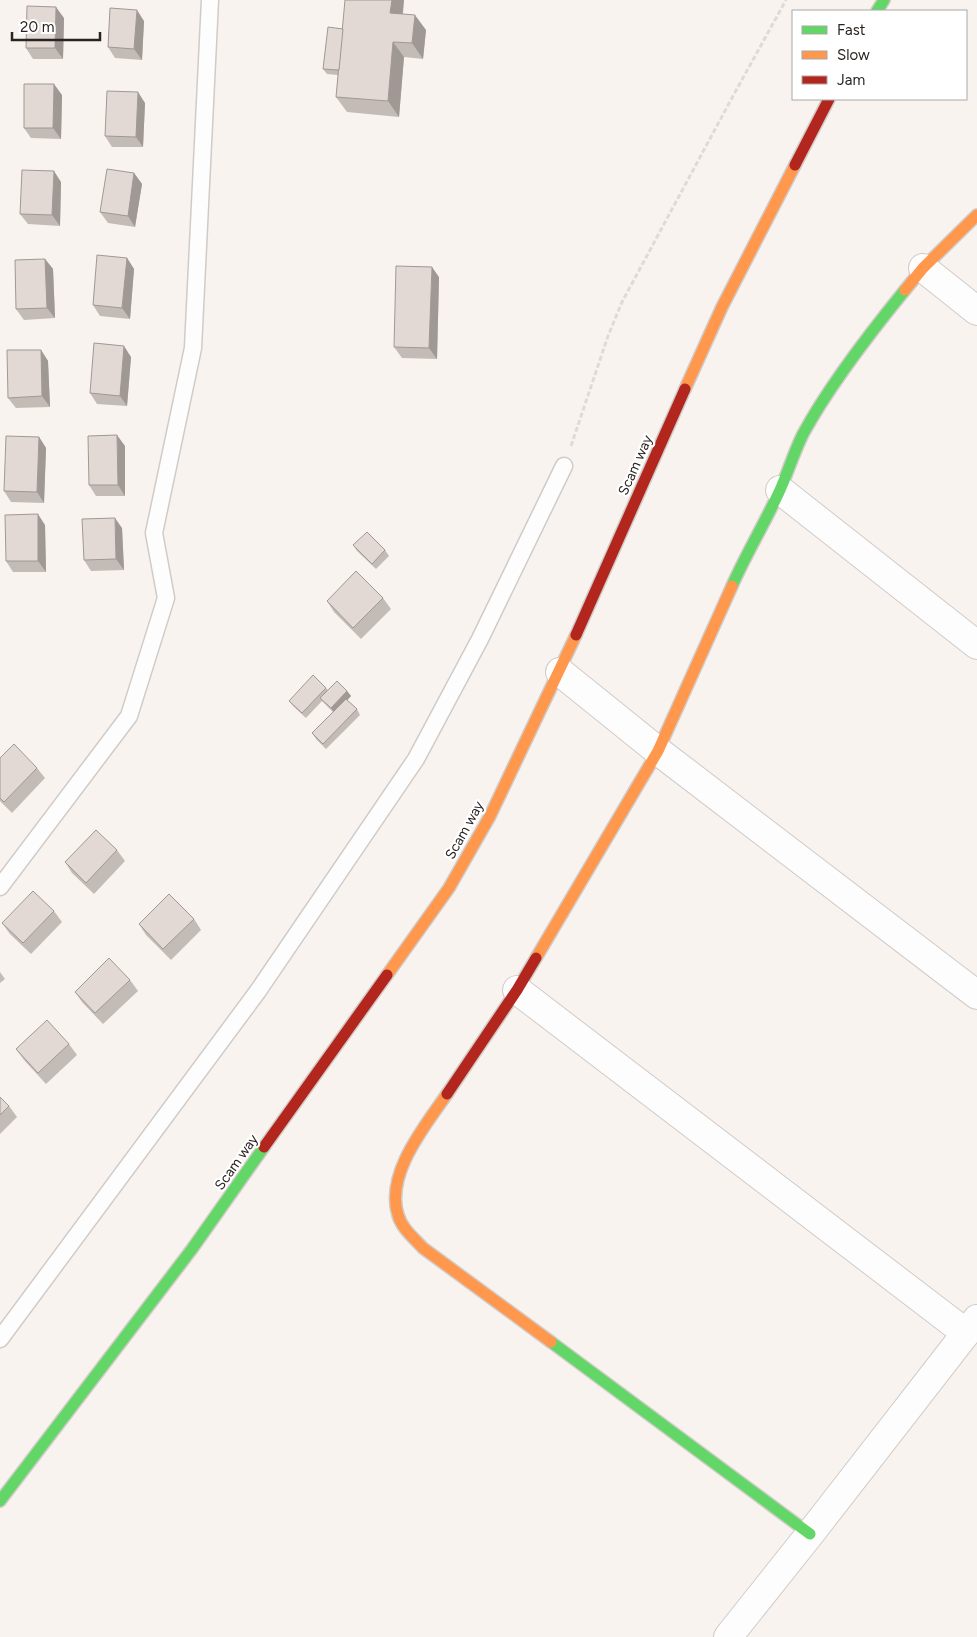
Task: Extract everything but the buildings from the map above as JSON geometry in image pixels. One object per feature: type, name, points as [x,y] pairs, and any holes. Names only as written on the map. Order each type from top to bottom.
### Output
[{"type":"street","name":"Scam way","points":[[0,1502],[192,1249],[449,888],[490,816],[560,672],[722,307],[829,100]]},
{"type":"street","points":[[810,1534],[423,1248],[401,1224],[395,1201],[400,1172],[410,1148],[517,990],[658,751],[737,576],[780,490],[790,462],[804,433],[834,386],[885,314],[922,268],[977,216]]},
{"type":"street","points":[[922,268],[977,311]]},
{"type":"street","points":[[780,490],[977,645]]},
{"type":"street","points":[[560,672],[658,751],[977,995]]},
{"type":"street","points":[[517,990],[972,1326],[728,1637]]},
{"type":"lane","points":[[0,887],[129,716],[166,598],[154,533],[193,348],[210,0]]},
{"type":"lane","points":[[0,1339],[258,991],[416,759],[480,639],[564,466]]},
{"type":"path","points":[[564,466],[608,336],[622,302],[786,0]]},
{"type":"traffic: fast","points":[[878,10],[884,0]]},
{"type":"traffic: fast","points":[[732,586],[774,502],[803,434],[813,416],[851,360],[905,290]]},
{"type":"traffic: fast","points":[[0,1501],[192,1249],[264,1147]]},
{"type":"traffic: fast","points":[[551,1342],[810,1534]]},
{"type":"traffic: slow","points":[[685,389],[722,307],[795,165]]},
{"type":"traffic: slow","points":[[905,290],[923,268],[977,215]]},
{"type":"traffic: slow","points":[[536,958],[658,751],[732,586]]},
{"type":"traffic: slow","points":[[387,975],[449,888],[490,816],[576,635]]},
{"type":"traffic: slow","points":[[447,1094],[418,1136],[402,1167],[395,1199],[402,1225],[423,1248],[551,1342]]},
{"type":"traffic: jam","points":[[795,165],[828,100]]},
{"type":"traffic: jam","points":[[576,635],[685,389]]},
{"type":"traffic: jam","points":[[447,1094],[517,990],[536,958]]},
{"type":"traffic: jam","points":[[264,1147],[387,975]]}]
